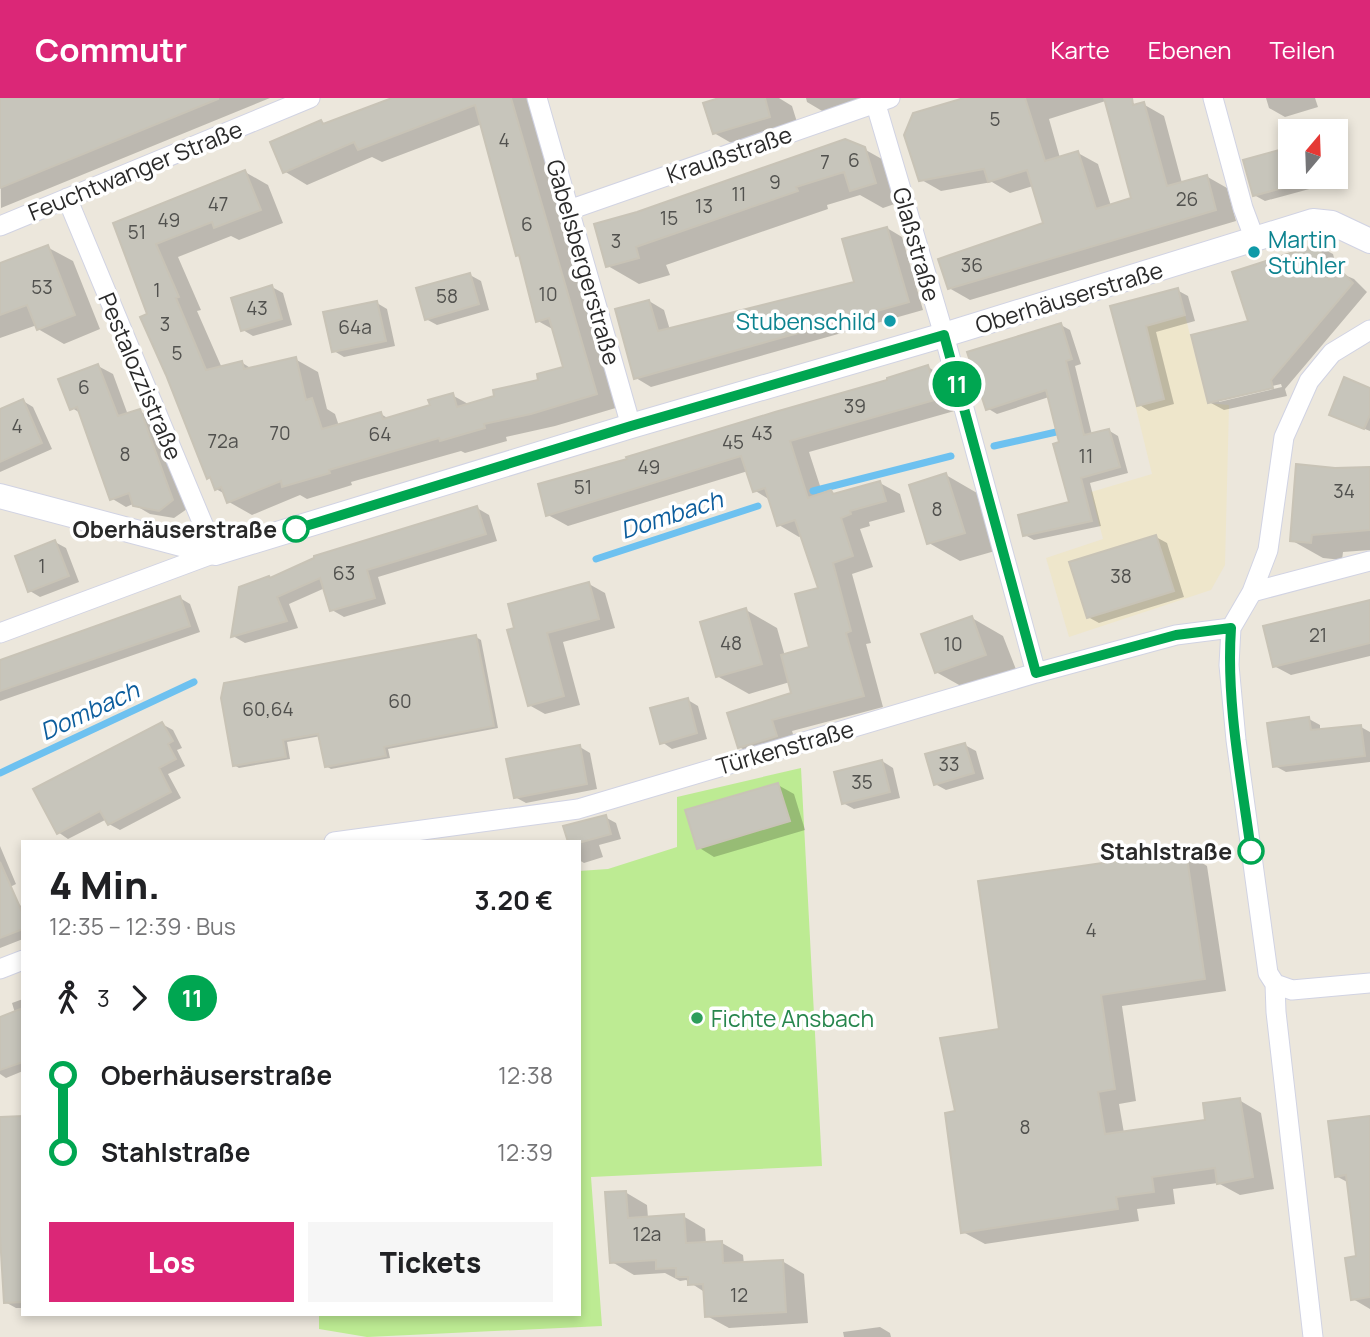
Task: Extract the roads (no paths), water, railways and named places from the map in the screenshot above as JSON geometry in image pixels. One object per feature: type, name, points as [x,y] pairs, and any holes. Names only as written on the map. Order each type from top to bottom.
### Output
[{"type":"street","name":"Feuchtwanger Straße","points":[[0,226],[310,98]]},
{"type":"street","name":"Gabelsbergerstraße","points":[[537,98],[631,426]]},
{"type":"street","points":[[1213,98],[1243,208],[1255,240]]},
{"type":"street","name":"Kraußstraße","points":[[569,211],[880,100]]},
{"type":"street","name":"Glaßstraße","points":[[880,100],[1036,673]]},
{"type":"street","name":"Pestalozzistraße","points":[[67,198],[215,553]]},
{"type":"street","name":"Oberhäuserstraße","points":[[0,633],[215,553],[1313,222],[1332,223],[1367,232]]},
{"type":"street","points":[[1313,1337],[1275,984],[1269,973],[1228,665],[1231,628],[1252,592],[1268,550],[1284,437],[1309,381],[1332,353],[1370,330]]},
{"type":"street","points":[[0,496],[215,553]]},
{"type":"street","points":[[1252,592],[1370,561]]},
{"type":"street","name":"Türkenstraße","points":[[349,840],[578,809],[1036,673],[1176,635],[1231,628]]},
{"type":"street","points":[[0,970],[21,961]]},
{"type":"street","points":[[1275,984],[1292,990],[1370,983]]},
{"type":"waterway","name":"Dombach","points":[[994,446],[1065,430]]},
{"type":"waterway","name":"Dombach","points":[[813,491],[951,456]]},
{"type":"waterway","name":"Dombach","points":[[596,559],[758,506]]},
{"type":"waterway","name":"Dombach","points":[[0,773],[194,682]]},
{"type":"place","name":"Martin Stühler","points":[[1254,252]]},
{"type":"place","name":"Stubenschild","points":[[890,321]]},
{"type":"place","name":"Oberhäuserstraße","points":[[296,529]]},
{"type":"place","name":"Stahlstraße","points":[[1251,851]]},
{"type":"place","name":"Fichte Ansbach","points":[[697,1018]]}]
